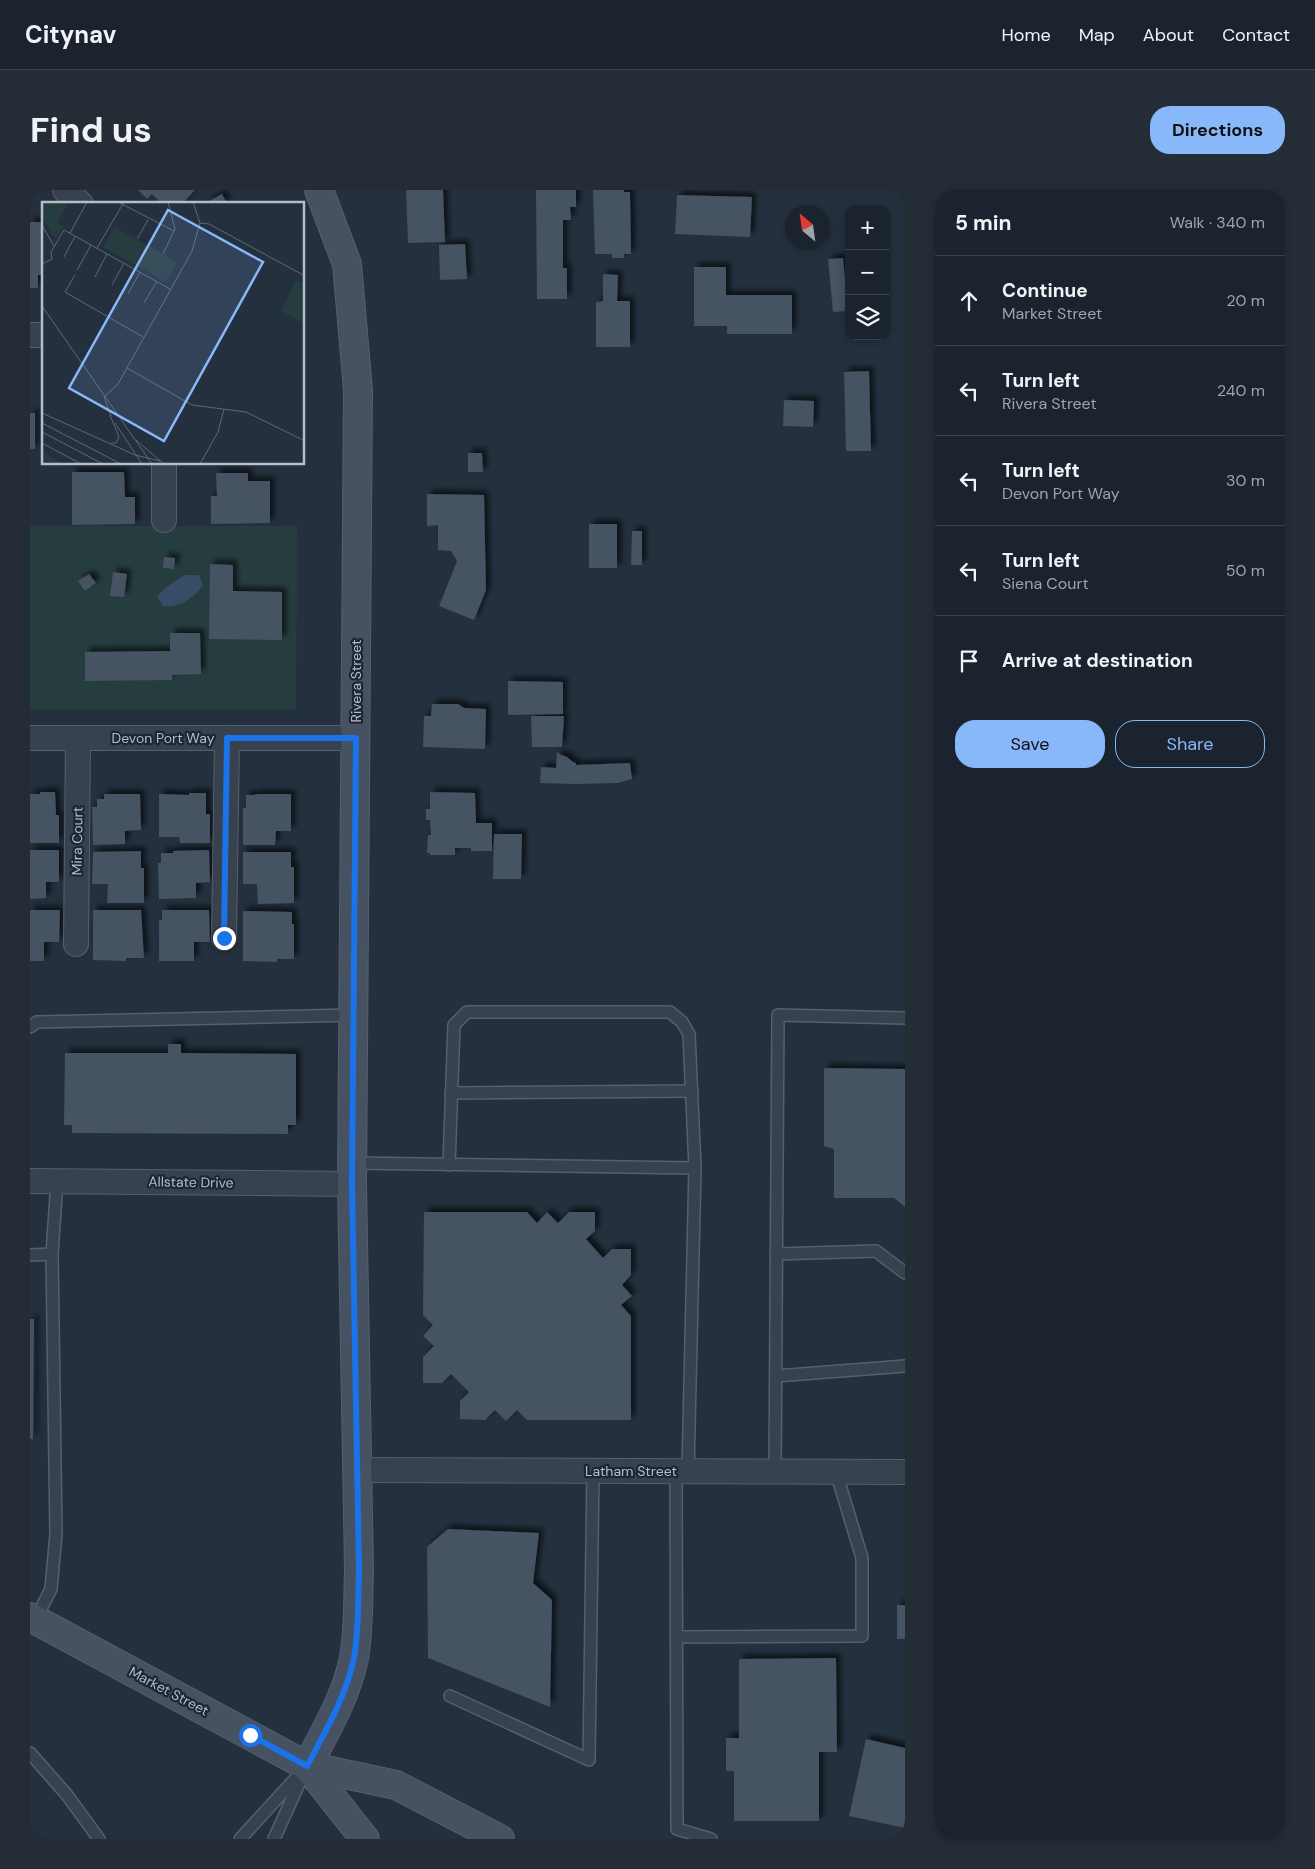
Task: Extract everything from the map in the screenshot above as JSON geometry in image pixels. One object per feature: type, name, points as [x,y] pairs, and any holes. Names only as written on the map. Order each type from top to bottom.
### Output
[{"type":"street","points":[[64,190],[79,202]]},
{"type":"street","name":"Rivera Street","points":[[307,1766],[337,1709],[354,1658],[358,1621],[359,1570],[352,1174],[358,390],[347,264],[320,190]]},
{"type":"street","points":[[164,465],[164,520]]},
{"type":"street","name":"Devon Port Way","points":[[30,738],[356,738]]},
{"type":"street","name":"Mira Court","points":[[76,944],[78,738]]},
{"type":"street","points":[[224,938],[227,738]]},
{"type":"street","name":"Allstate Drive","points":[[30,1181],[352,1174]]},
{"type":"street","name":"Latham Street","points":[[358,1470],[905,1472]]},
{"type":"street","name":"Market Street","points":[[32,1618],[307,1766],[396,1785],[500,1839]]},
{"type":"street","name":"Market Street","points":[[307,1766],[365,1839]]},
{"type":"lane","points":[[449,1165],[454,1025],[467,1012],[670,1012],[682,1022],[689,1034],[695,1168],[676,1637],[677,1829],[711,1839]]},
{"type":"lane","points":[[30,1027],[37,1022],[354,1015]]},
{"type":"lane","points":[[775,1472],[778,1015],[905,1018]]},
{"type":"lane","points":[[451,1093],[692,1091]]},
{"type":"lane","points":[[352,1174],[449,1165],[695,1168]]},
{"type":"lane","points":[[32,1618],[51,1589],[56,1534],[52,1254],[57,1181]]},
{"type":"lane","points":[[776,1254],[876,1251],[905,1273]]},
{"type":"lane","points":[[30,1255],[52,1254]]},
{"type":"lane","points":[[776,1376],[905,1366]]},
{"type":"lane","points":[[450,1696],[589,1760],[592,1471]]},
{"type":"lane","points":[[676,1637],[862,1636],[862,1558],[836,1472]]},
{"type":"lane","points":[[30,1753],[67,1795],[99,1839]]},
{"type":"lane","points":[[240,1839],[307,1766]]},
{"type":"lane","points":[[274,1839],[307,1766]]},
{"type":"green space","points":[[30,526],[297,526],[296,710],[30,710]]},
{"type":"water","points":[[185,575],[199,575],[203,585],[195,594],[181,604],[163,606],[157,596]]},
{"type":"building","points":[[138,190],[195,190],[184,202],[160,202],[152,194],[147,199]]},
{"type":"building","points":[[406,190],[443,190],[445,242],[408,243]]},
{"type":"building","points":[[536,190],[576,190],[576,207],[570,207],[571,220],[563,220],[563,268],[567,268],[567,299],[537,299]]},
{"type":"building","points":[[593,190],[624,190],[624,192],[630,192],[631,254],[624,254],[624,258],[612,258],[612,254],[595,254]]},
{"type":"building","points":[[222,194],[226,202],[208,202]]},
{"type":"building","points":[[677,195],[752,197],[750,237],[675,234]]},
{"type":"building","points":[[30,222],[42,222],[42,275],[38,275],[38,288],[30,288]]},
{"type":"building","points":[[465,244],[467,279],[440,280],[439,245]]},
{"type":"building","points":[[843,258],[845,311],[833,312],[828,259]]},
{"type":"building","points":[[694,267],[726,267],[726,295],[792,295],[792,334],[727,334],[727,326],[694,326]]},
{"type":"building","points":[[603,274],[618,275],[617,301],[630,301],[630,347],[596,347],[596,302],[603,301]]},
{"type":"building","points":[[869,371],[871,451],[846,451],[844,372]]},
{"type":"building","points":[[784,400],[814,401],[813,427],[783,426]]},
{"type":"building","points":[[30,413],[35,413],[35,449],[30,449]]},
{"type":"building","points":[[468,453],[482,453],[483,472],[468,472]]},
{"type":"building","points":[[72,472],[124,472],[125,497],[135,497],[135,524],[72,525]]},
{"type":"building","points":[[216,473],[248,473],[248,481],[270,481],[270,523],[211,524],[211,496],[217,496]]},
{"type":"building","points":[[427,494],[484,495],[486,590],[474,620],[439,606],[457,561],[451,551],[438,550],[438,525],[427,526]]},
{"type":"building","points":[[589,524],[617,524],[617,568],[589,568]]},
{"type":"building","points":[[632,531],[642,531],[642,565],[631,565]]},
{"type":"building","points":[[164,557],[175,558],[174,569],[163,568]]},
{"type":"building","points":[[210,564],[233,565],[233,591],[282,592],[282,640],[209,639]]},
{"type":"building","points":[[113,572],[127,574],[124,597],[110,596]]},
{"type":"building","points":[[89,574],[96,583],[85,591],[78,581]]},
{"type":"building","points":[[170,633],[200,633],[201,674],[172,675],[172,680],[85,681],[85,652],[170,651]]},
{"type":"building","points":[[508,681],[563,682],[563,714],[508,715]]},
{"type":"building","points":[[432,704],[458,704],[464,708],[486,709],[485,749],[423,747],[424,716],[431,716]]},
{"type":"building","points":[[531,716],[564,716],[562,747],[532,747]]},
{"type":"building","points":[[559,752],[559,754],[576,763],[576,765],[630,763],[632,779],[618,783],[540,783],[541,767],[556,768],[557,753]]},
{"type":"building","points":[[40,792],[55,792],[56,815],[59,815],[59,843],[30,843],[30,794],[40,794]]},
{"type":"building","points":[[430,792],[475,793],[476,823],[492,823],[492,851],[471,851],[471,848],[455,848],[455,855],[430,855],[430,853],[427,853],[428,835],[431,835],[430,820],[426,820],[426,809],[430,809]]},
{"type":"building","points":[[189,793],[206,793],[206,814],[210,814],[210,843],[180,843],[179,837],[159,837],[159,794],[189,795]]},
{"type":"building","points":[[104,794],[140,794],[141,830],[125,831],[125,844],[93,845],[92,807],[97,807],[97,799],[104,799]]},
{"type":"building","points":[[291,794],[291,831],[276,831],[275,845],[243,845],[243,808],[246,808],[246,795]]},
{"type":"building","points":[[494,834],[522,834],[521,879],[493,879]]},
{"type":"building","points":[[30,850],[59,850],[59,882],[46,882],[46,898],[30,899]]},
{"type":"building","points":[[209,850],[210,882],[196,883],[196,898],[159,899],[158,863],[161,863],[161,853]]},
{"type":"building","points":[[141,851],[141,868],[144,868],[144,903],[107,903],[108,884],[92,884],[93,852]]},
{"type":"building","points":[[243,852],[291,852],[291,867],[294,867],[294,903],[258,904],[257,884],[243,884]]},
{"type":"building","points":[[30,910],[60,910],[59,942],[44,942],[44,961],[30,961]]},
{"type":"building","points":[[93,910],[141,910],[144,958],[126,958],[126,961],[93,960]]},
{"type":"building","points":[[162,910],[209,910],[210,942],[194,942],[194,961],[159,961],[159,920],[162,920]]},
{"type":"building","points":[[243,911],[292,912],[294,959],[277,959],[277,962],[243,961]]},
{"type":"building","points":[[168,1044],[181,1044],[181,1053],[296,1054],[296,1125],[288,1125],[288,1134],[72,1133],[72,1125],[64,1125],[65,1053],[168,1053]]},
{"type":"building","points":[[824,1068],[905,1069],[905,1207],[894,1198],[834,1198],[834,1149],[824,1146]]},
{"type":"building","points":[[424,1212],[527,1212],[537,1223],[547,1212],[558,1223],[569,1212],[595,1212],[595,1231],[586,1239],[603,1258],[612,1249],[631,1249],[631,1275],[622,1285],[632,1296],[621,1305],[631,1316],[631,1420],[527,1420],[517,1410],[506,1421],[495,1410],[485,1420],[460,1419],[460,1401],[469,1392],[451,1374],[442,1383],[423,1383],[423,1357],[434,1346],[423,1336],[433,1325],[423,1315]]},
{"type":"building","points":[[30,1319],[34,1319],[33,1439],[30,1439]]},
{"type":"building","points":[[448,1529],[539,1533],[533,1583],[552,1600],[550,1707],[428,1658],[427,1547]]},
{"type":"building","points":[[897,1605],[905,1605],[905,1639],[897,1639]]},
{"type":"building","points":[[836,1658],[837,1752],[819,1752],[819,1821],[734,1821],[734,1771],[726,1771],[726,1738],[739,1738],[739,1659]]},
{"type":"building","points":[[866,1739],[905,1748],[905,1828],[849,1816]]},
{"type":"route","points":[[224,938],[227,738],[356,738],[352,1184],[358,1470],[358,1621],[354,1658],[337,1709],[307,1766],[250,1735]]}]
